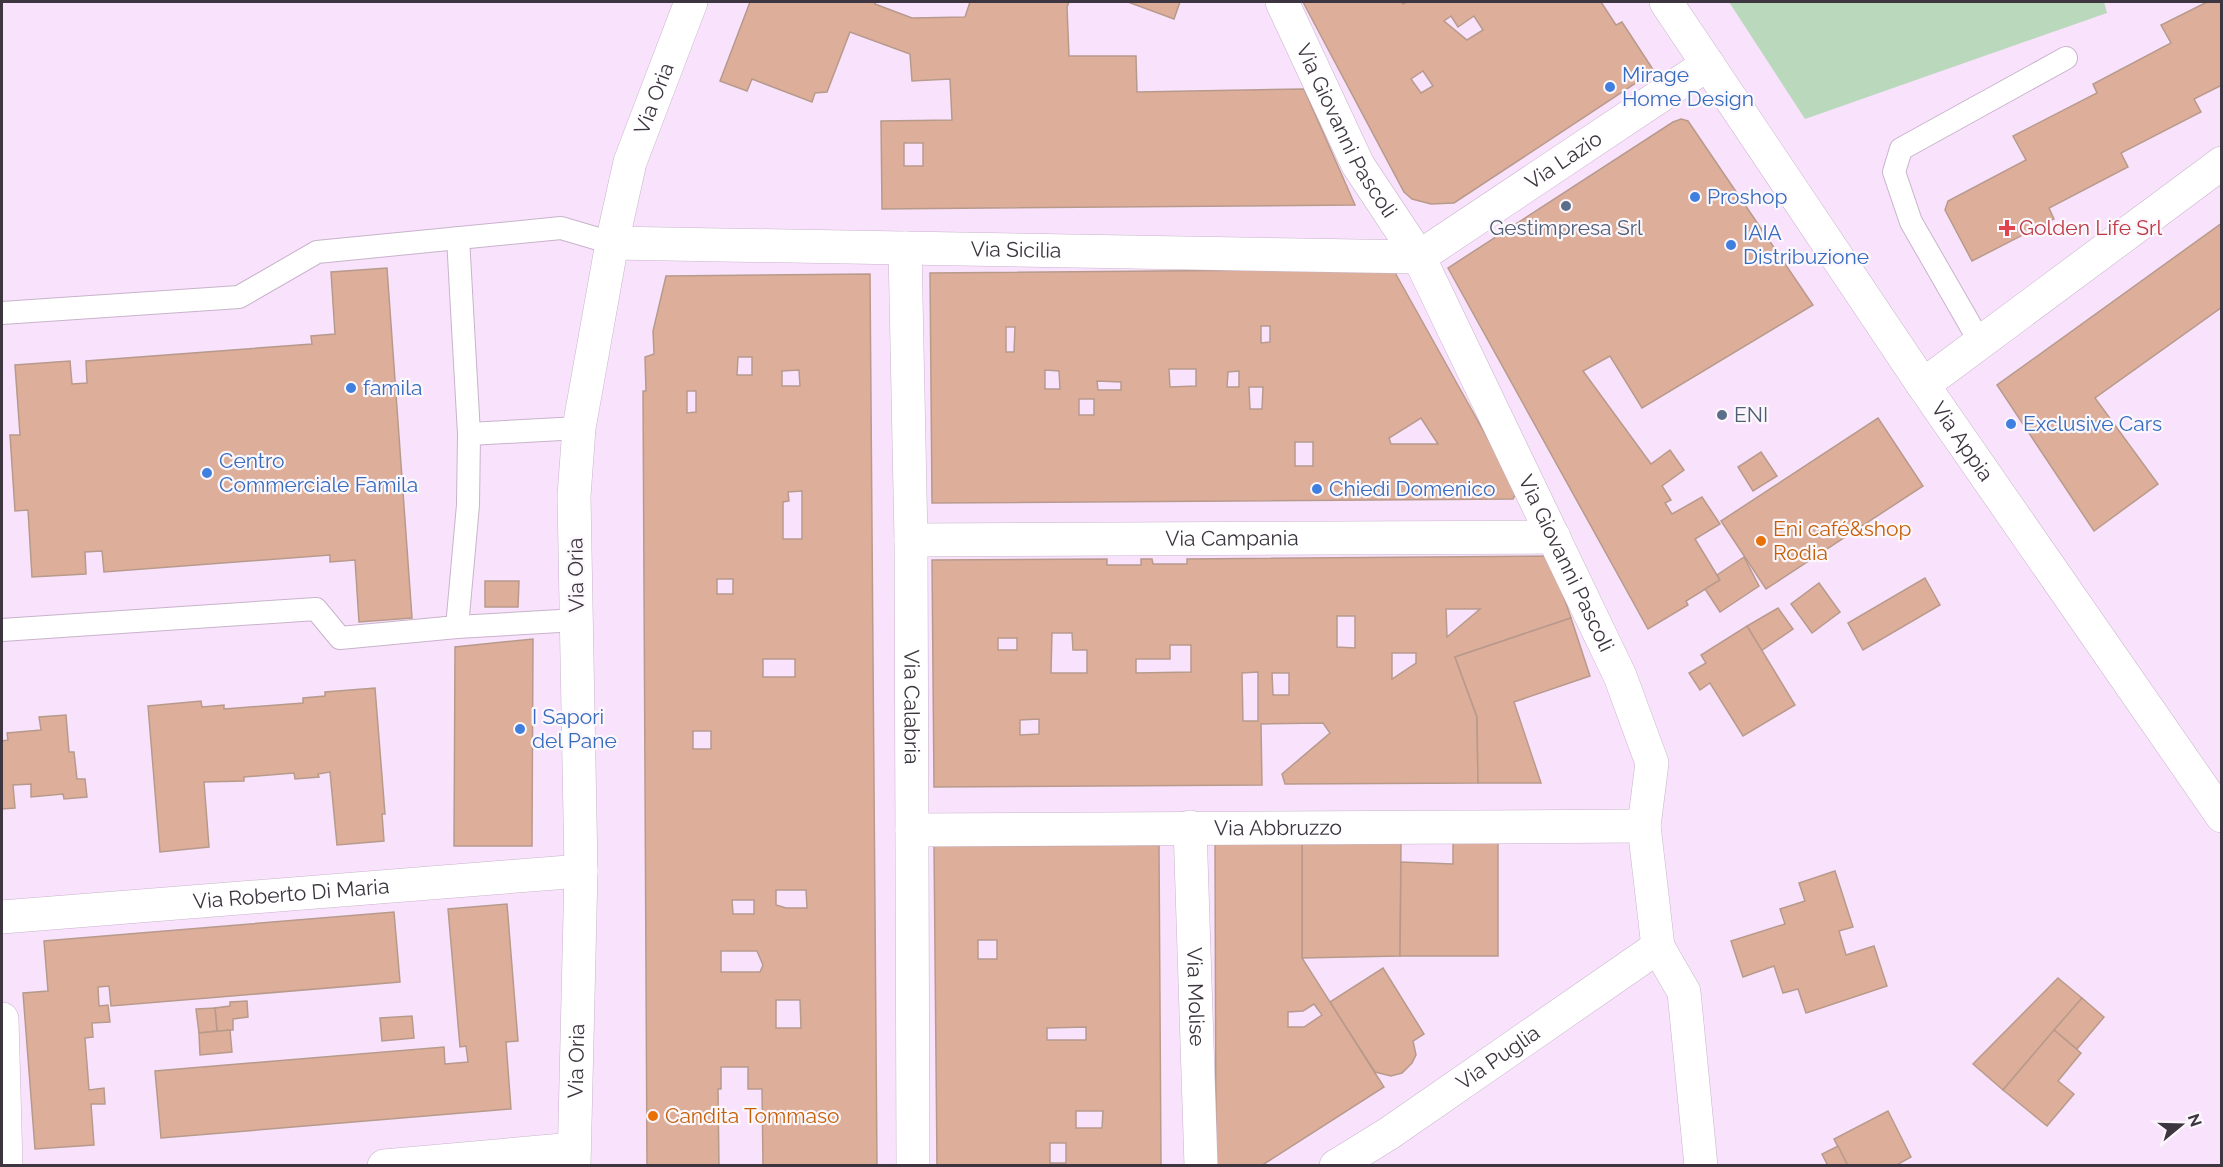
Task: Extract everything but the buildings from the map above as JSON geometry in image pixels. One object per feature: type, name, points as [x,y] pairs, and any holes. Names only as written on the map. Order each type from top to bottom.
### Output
[{"type":"street","name":"Via Oria","points":[[574,1157],[581,871],[574,496],[579,428],[612,243],[630,162],[691,2]]},
{"type":"street","name":"Via Giovanni Pascoli","points":[[1282,2],[1358,165],[1419,257],[1620,676],[1652,763],[1644,826],[1658,947],[1684,992],[1701,1166]]},
{"type":"street","name":"Via Appia","points":[[1666,2],[1923,385],[2222,816]]},
{"type":"street","name":"Via Lazio","points":[[1419,257],[1708,64]]},
{"type":"street","points":[[1923,385],[2222,163]]},
{"type":"street","name":"Via Sicilia","points":[[612,243],[1419,257]]},
{"type":"street","name":"Via Calabria","points":[[905,248],[911,540],[913,1166]]},
{"type":"street","name":"Via Campania","points":[[911,540],[1554,537]]},
{"type":"street","name":"Via Abbruzzo","points":[[912,830],[1644,826]]},
{"type":"street","name":"Via Molise","points":[[1190,827],[1201,1166]]},
{"type":"street","name":"Via Roberto Di Maria","points":[[2,917],[581,871]]},
{"type":"street","name":"Via Puglia","points":[[1336,1166],[1388,1134],[1658,947]]},
{"type":"street","points":[[2,1019],[6,1166]]},
{"type":"street","points":[[384,1166],[574,1157]]},
{"type":"lane","points":[[1980,342],[1911,222],[1894,172],[1901,149],[2066,58]]},
{"type":"lane","points":[[2,313],[239,297],[317,252],[561,228],[612,243]]},
{"type":"lane","points":[[457,627],[468,505],[469,434],[458,238]]},
{"type":"lane","points":[[469,434],[579,428]]},
{"type":"lane","points":[[2,630],[316,609],[340,638],[457,627],[577,620]]},
{"type":"green space","points":[[1729,2],[2104,2],[2107,13],[1805,119]]},
{"type":"place","name":"Mirage Home Design","points":[[1610,87]]},
{"type":"place","name":"Proshop","points":[[1695,197]]},
{"type":"place","name":"Gestimpresa Srl","points":[[1566,206]]},
{"type":"place","name":"Golden Life Srl","points":[[2007,228]]},
{"type":"place","name":"IAIA Distribuzione","points":[[1731,245]]},
{"type":"place","name":"famila","points":[[351,388]]},
{"type":"place","name":"ENI","points":[[1722,415]]},
{"type":"place","name":"Exclusive Cars","points":[[2011,424]]},
{"type":"place","name":"Centro Commerciale Famila","points":[[207,473]]},
{"type":"place","name":"Chiedi Domenico","points":[[1317,489]]},
{"type":"place","name":"Eni café&shop Rodia","points":[[1761,541]]},
{"type":"place","name":"I Sapori del Pane","points":[[520,729]]},
{"type":"place","name":"Candita Tommaso","points":[[653,1116]]}]
